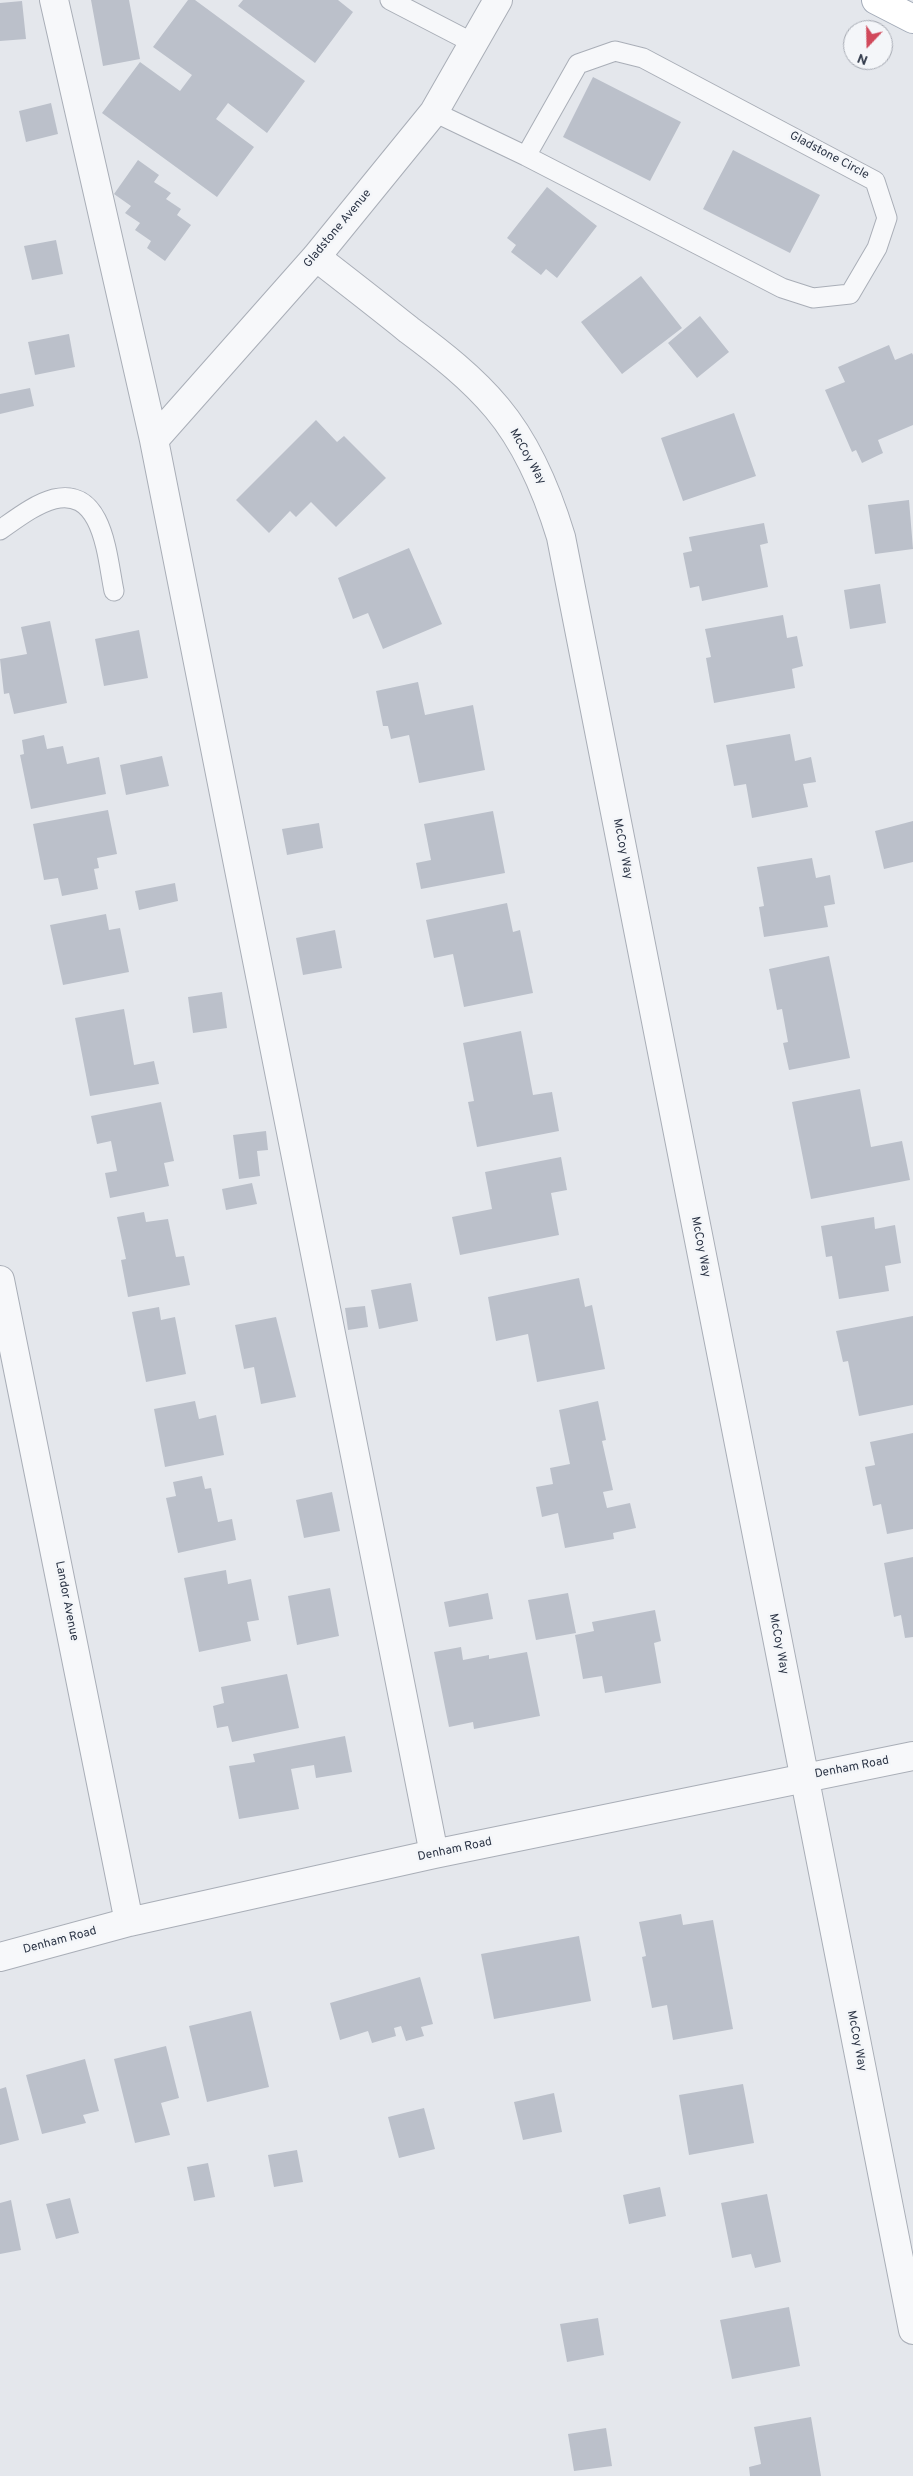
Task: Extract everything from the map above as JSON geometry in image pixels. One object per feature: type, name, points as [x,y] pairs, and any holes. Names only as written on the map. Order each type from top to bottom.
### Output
[{"type":"main road","points":[[876,0],[913,19]]},
{"type":"street","points":[[54,0],[154,440],[434,1854]]},
{"type":"street","name":"Gladstone Avenue","points":[[154,440],[316,257],[434,112],[498,0]]},
{"type":"street","name":"McCoy Way","points":[[316,257],[448,360],[497,408],[520,440],[537,471],[561,537],[913,2330]]},
{"type":"street","name":"Landor Avenue","points":[[0,1280],[129,1922]]},
{"type":"street","name":"Denham Road","points":[[0,1957],[129,1922],[434,1854],[913,1756]]},
{"type":"lane","points":[[390,0],[473,43]]},
{"type":"lane","name":"Gladstone Circle","points":[[434,112],[526,156],[782,288],[813,298],[850,294],[877,248],[886,218],[875,181],[643,58],[616,50],[578,64],[526,156]]},
{"type":"lane","points":[[0,530],[32,509],[54,499],[71,498],[94,512],[101,528],[114,591]]},
{"type":"building","points":[[91,0],[129,0],[140,59],[103,66]]},
{"type":"building","points":[[188,0],[195,0],[305,81],[267,133],[228,103],[216,119],[254,147],[217,197],[102,113],[140,62],[180,91],[192,75],[153,47]]},
{"type":"building","points":[[243,0],[338,0],[353,12],[315,63],[238,6]]},
{"type":"building","points":[[22,1],[26,39],[0,41],[0,3]]},
{"type":"building","points":[[593,77],[681,122],[650,181],[563,137]]},
{"type":"building","points":[[51,103],[58,134],[26,142],[19,111]]},
{"type":"building","points":[[733,150],[820,195],[790,253],[703,209]]},
{"type":"building","points":[[138,160],[159,175],[154,182],[171,193],[166,199],[181,209],[177,215],[191,225],[165,261],[147,248],[151,241],[135,230],[140,223],[125,213],[131,206],[114,194]]},
{"type":"building","points":[[547,187],[597,226],[557,278],[546,269],[541,275],[511,252],[516,245],[507,238]]},
{"type":"building","points":[[56,240],[63,274],[32,280],[24,246]]},
{"type":"building","points":[[641,276],[682,328],[622,374],[581,322]]},
{"type":"building","points":[[700,316],[729,352],[697,378],[668,343]]},
{"type":"building","points":[[69,334],[75,367],[35,375],[28,342]]},
{"type":"building","points":[[889,345],[895,360],[912,353],[913,355],[913,425],[878,440],[883,453],[862,463],[856,450],[852,452],[825,390],[845,382],[838,367]]},
{"type":"building","points":[[30,388],[34,406],[0,414],[0,394]]},
{"type":"building","points":[[734,413],[756,476],[683,501],[661,438]]},
{"type":"building","points":[[316,420],[337,442],[344,436],[386,478],[336,527],[311,502],[296,517],[290,511],[269,533],[236,500]]},
{"type":"building","points":[[909,500],[913,549],[875,554],[868,505]]},
{"type":"building","points":[[764,523],[768,543],[760,545],[768,587],[702,601],[699,586],[690,588],[683,553],[692,551],[689,537]]},
{"type":"building","points":[[409,548],[442,624],[383,649],[368,613],[353,619],[338,578]]},
{"type":"building","points":[[880,584],[886,623],[850,629],[844,590]]},
{"type":"building","points":[[783,615],[787,638],[797,636],[803,666],[792,669],[795,688],[714,703],[706,658],[711,657],[705,629]]},
{"type":"building","points":[[50,621],[67,703],[14,714],[9,693],[4,694],[0,659],[27,654],[21,627]]},
{"type":"building","points":[[139,630],[148,678],[104,686],[95,639]]},
{"type":"building","points":[[418,682],[425,715],[473,705],[485,770],[419,783],[409,735],[391,739],[388,726],[383,726],[376,691]]},
{"type":"building","points":[[790,734],[795,761],[811,757],[816,782],[803,784],[808,807],[752,818],[746,784],[734,786],[726,745]]},
{"type":"building","points":[[44,735],[47,749],[63,746],[67,764],[99,757],[106,794],[31,809],[20,755],[24,754],[22,740]]},
{"type":"building","points":[[162,756],[169,786],[126,795],[120,765]]},
{"type":"building","points":[[108,810],[117,854],[97,858],[99,868],[94,869],[98,889],[62,896],[58,878],[44,880],[33,824]]},
{"type":"building","points":[[493,811],[505,873],[421,889],[416,863],[431,860],[424,824]]},
{"type":"building","points":[[913,821],[913,862],[884,869],[875,831]]},
{"type":"building","points":[[319,823],[323,848],[287,855],[282,829]]},
{"type":"building","points":[[812,858],[816,878],[830,875],[835,904],[824,906],[828,927],[764,937],[759,907],[764,906],[757,867]]},
{"type":"building","points":[[175,883],[178,901],[139,910],[135,891]]},
{"type":"building","points":[[507,903],[513,932],[520,930],[533,993],[464,1007],[453,954],[434,958],[426,920]]},
{"type":"building","points":[[106,914],[109,930],[120,928],[129,972],[63,985],[50,925]]},
{"type":"building","points":[[335,930],[342,968],[303,975],[296,938]]},
{"type":"building","points":[[829,956],[850,1058],[789,1070],[783,1043],[788,1042],[782,1009],[777,1010],[769,969]]},
{"type":"building","points":[[222,992],[227,1028],[193,1033],[188,997]]},
{"type":"building","points":[[124,1009],[134,1065],[154,1061],[159,1084],[90,1096],[75,1018]]},
{"type":"building","points":[[521,1031],[533,1095],[552,1092],[559,1131],[477,1147],[468,1102],[474,1101],[463,1043]]},
{"type":"building","points":[[860,1089],[871,1147],[902,1141],[910,1180],[811,1199],[792,1102]]},
{"type":"building","points":[[161,1102],[174,1161],[164,1163],[169,1186],[110,1198],[105,1173],[117,1171],[111,1141],[97,1144],[91,1116]]},
{"type":"building","points":[[266,1131],[268,1150],[257,1151],[260,1176],[239,1179],[233,1135]]},
{"type":"building","points":[[561,1157],[567,1190],[551,1193],[559,1235],[460,1255],[452,1217],[492,1209],[485,1172]]},
{"type":"building","points":[[252,1183],[257,1204],[226,1210],[222,1189]]},
{"type":"building","points":[[144,1212],[146,1222],[168,1219],[176,1257],[184,1256],[190,1285],[128,1297],[121,1260],[126,1259],[117,1217]]},
{"type":"building","points":[[874,1217],[875,1229],[895,1225],[901,1263],[885,1266],[889,1291],[839,1299],[832,1256],[826,1257],[821,1226]]},
{"type":"building","points":[[579,1278],[585,1307],[592,1305],[605,1369],[537,1382],[528,1334],[496,1341],[488,1297]]},
{"type":"building","points":[[411,1283],[418,1321],[379,1329],[371,1290]]},
{"type":"building","points":[[365,1306],[368,1327],[348,1330],[345,1308]]},
{"type":"building","points":[[159,1307],[161,1320],[175,1317],[186,1374],[146,1382],[132,1312]]},
{"type":"building","points":[[913,1316],[913,1405],[859,1416],[848,1361],[843,1362],[836,1331]]},
{"type":"building","points":[[276,1317],[296,1397],[261,1404],[254,1367],[244,1369],[235,1325]]},
{"type":"building","points":[[195,1401],[199,1419],[216,1415],[224,1455],[165,1467],[154,1409]]},
{"type":"building","points":[[598,1401],[606,1440],[602,1441],[613,1490],[603,1492],[607,1508],[630,1503],[636,1528],[613,1533],[614,1539],[565,1548],[558,1513],[542,1517],[536,1487],[553,1484],[550,1468],[570,1464],[559,1410]]},
{"type":"building","points":[[913,1433],[913,1529],[887,1534],[881,1504],[873,1506],[865,1467],[875,1465],[870,1442]]},
{"type":"building","points":[[202,1476],[205,1489],[211,1488],[218,1522],[232,1519],[236,1540],[178,1553],[166,1498],[176,1496],[173,1482]]},
{"type":"building","points":[[332,1492],[340,1531],[304,1538],[296,1500]]},
{"type":"building","points":[[913,1557],[913,1637],[905,1638],[901,1615],[894,1617],[884,1563]]},
{"type":"building","points":[[226,1570],[228,1584],[251,1579],[259,1620],[247,1622],[251,1641],[199,1652],[184,1578]]},
{"type":"building","points":[[330,1588],[339,1636],[297,1645],[288,1596]]},
{"type":"building","points":[[488,1593],[493,1619],[449,1627],[444,1602]]},
{"type":"building","points":[[568,1593],[576,1633],[536,1640],[528,1600]]},
{"type":"building","points":[[655,1610],[661,1641],[654,1643],[661,1683],[605,1693],[602,1676],[583,1679],[575,1635],[594,1631],[592,1622]]},
{"type":"building","points":[[461,1647],[463,1660],[489,1655],[489,1659],[527,1652],[540,1716],[474,1729],[473,1722],[449,1727],[434,1652]]},
{"type":"building","points":[[287,1674],[299,1728],[232,1742],[228,1726],[217,1728],[213,1706],[224,1703],[221,1687]]},
{"type":"building","points":[[345,1736],[352,1772],[316,1778],[314,1765],[291,1769],[299,1809],[239,1819],[229,1766],[255,1762],[253,1754]]},
{"type":"building","points":[[681,1914],[683,1925],[713,1920],[733,2029],[673,2040],[667,2005],[652,2008],[642,1957],[646,1956],[639,1922]]},
{"type":"building","points":[[579,1936],[591,2001],[494,2019],[481,1954]]},
{"type":"building","points":[[420,1977],[433,2024],[421,2027],[424,2036],[406,2041],[401,2026],[394,2028],[396,2036],[372,2043],[368,2031],[340,2040],[330,2003]]},
{"type":"building","points":[[251,2011],[269,2087],[207,2102],[189,2026]]},
{"type":"building","points":[[166,2046],[179,2098],[161,2103],[170,2135],[135,2143],[114,2059]]},
{"type":"building","points":[[85,2059],[99,2111],[83,2115],[86,2123],[42,2134],[26,2075]]},
{"type":"building","points":[[743,2084],[754,2143],[689,2155],[679,2095]]},
{"type":"building","points":[[6,2087],[19,2140],[0,2145],[0,2089]]},
{"type":"building","points":[[554,2093],[562,2132],[523,2140],[514,2102]]},
{"type":"building","points":[[424,2108],[435,2149],[399,2158],[388,2117]]},
{"type":"building","points":[[297,2150],[303,2182],[274,2187],[268,2155]]},
{"type":"building","points":[[208,2163],[215,2197],[194,2201],[187,2167]]},
{"type":"building","points":[[660,2187],[666,2216],[629,2224],[623,2195]]},
{"type":"building","points":[[767,2194],[781,2262],[755,2268],[751,2254],[732,2258],[721,2203]]},
{"type":"building","points":[[70,2198],[79,2233],[56,2239],[46,2204]]},
{"type":"building","points":[[11,2200],[21,2250],[0,2254],[0,2203]]},
{"type":"building","points":[[789,2307],[800,2366],[732,2379],[720,2320]]},
{"type":"building","points":[[598,2318],[604,2355],[567,2362],[560,2324]]},
{"type":"building","points":[[811,2417],[821,2476],[750,2476],[749,2467],[761,2464],[754,2427]]},
{"type":"building","points":[[606,2428],[612,2466],[574,2471],[568,2434]]}]
